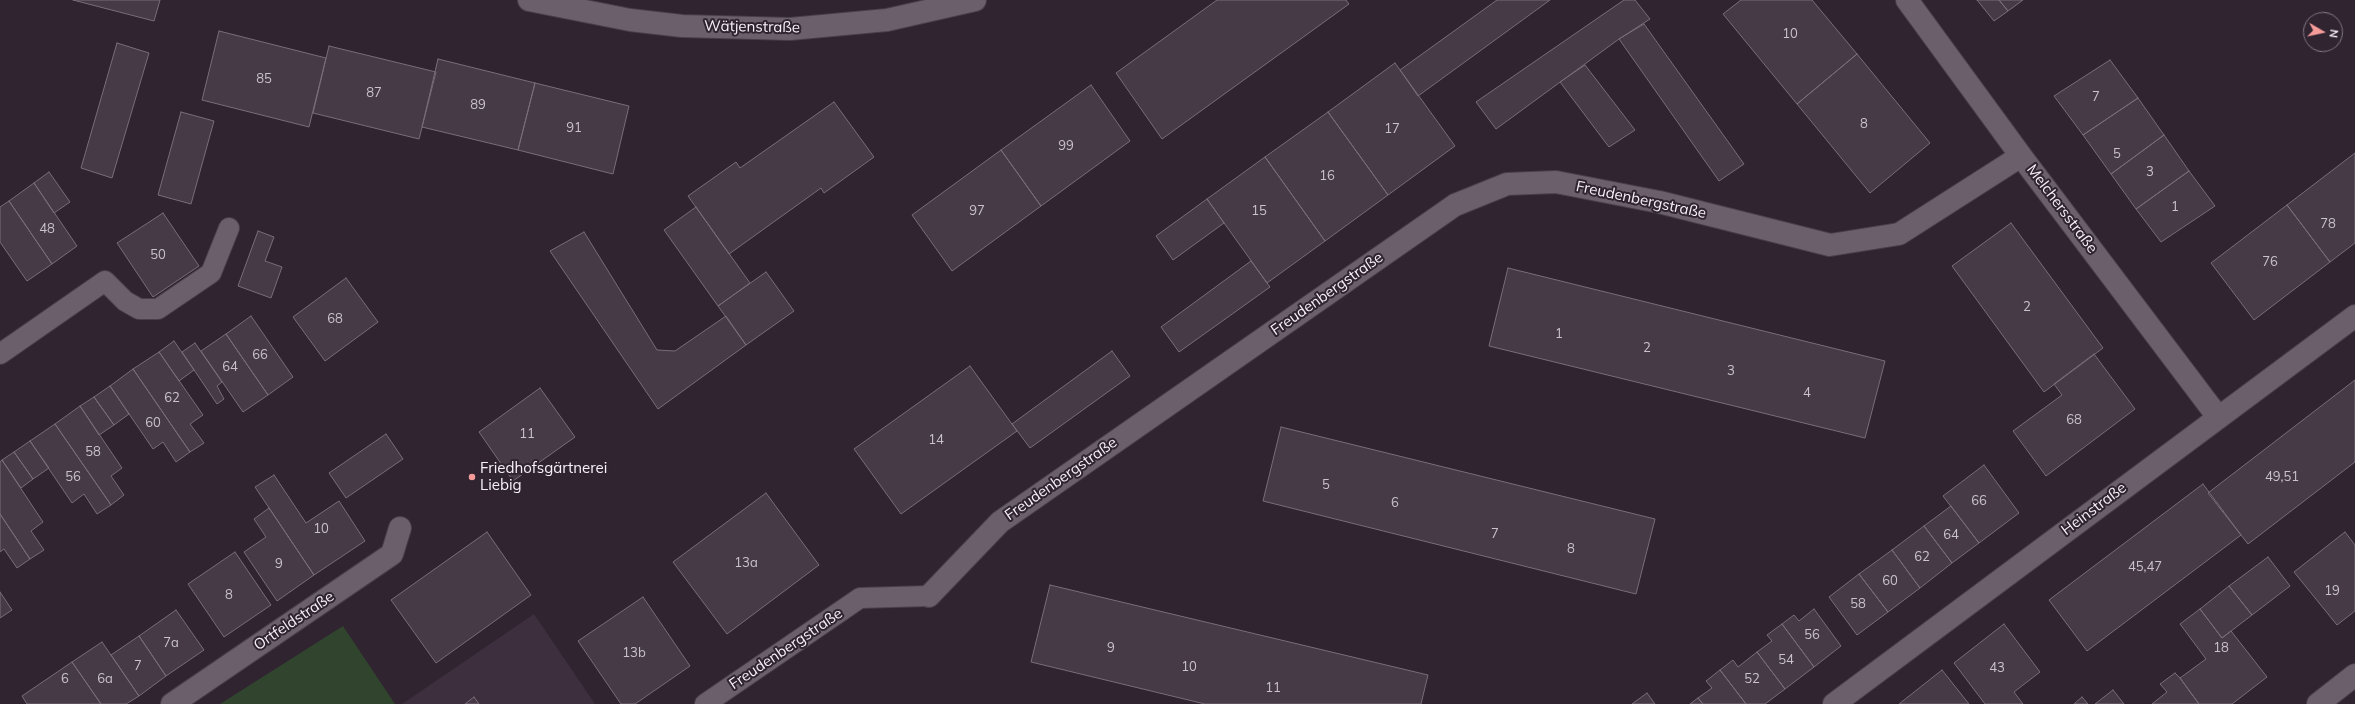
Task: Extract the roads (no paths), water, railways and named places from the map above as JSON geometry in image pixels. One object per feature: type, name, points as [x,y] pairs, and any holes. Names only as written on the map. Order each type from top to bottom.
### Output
[{"type":"street","name":"Wätjenstraße","points":[[529,0],[630,20],[682,26],[790,29],[888,20],[975,0]]},
{"type":"street","name":"Melchersstraße","points":[[1908,0],[2021,156],[2218,417]]},
{"type":"street","name":"Freudenbergstraße","points":[[929,596],[1000,522],[1455,205],[1507,184],[1556,182],[1659,202],[1830,245],[1899,234],[2021,156]]},
{"type":"street","name":"Heinstraße","points":[[1834,704],[2355,316]]},
{"type":"street","name":"Ortfeldstraße","points":[[172,704],[392,554],[400,528]]},
{"type":"street","points":[[2318,704],[2355,675]]},
{"type":"lane","points":[[0,354],[105,281],[124,301],[139,309],[158,309],[211,273],[229,228]]},
{"type":"lane","name":"Freudenbergstraße","points":[[705,704],[860,598],[929,596]]},
{"type":"place","name":"Friedhofsgärtnerei Liebig","points":[[472,477]]}]
